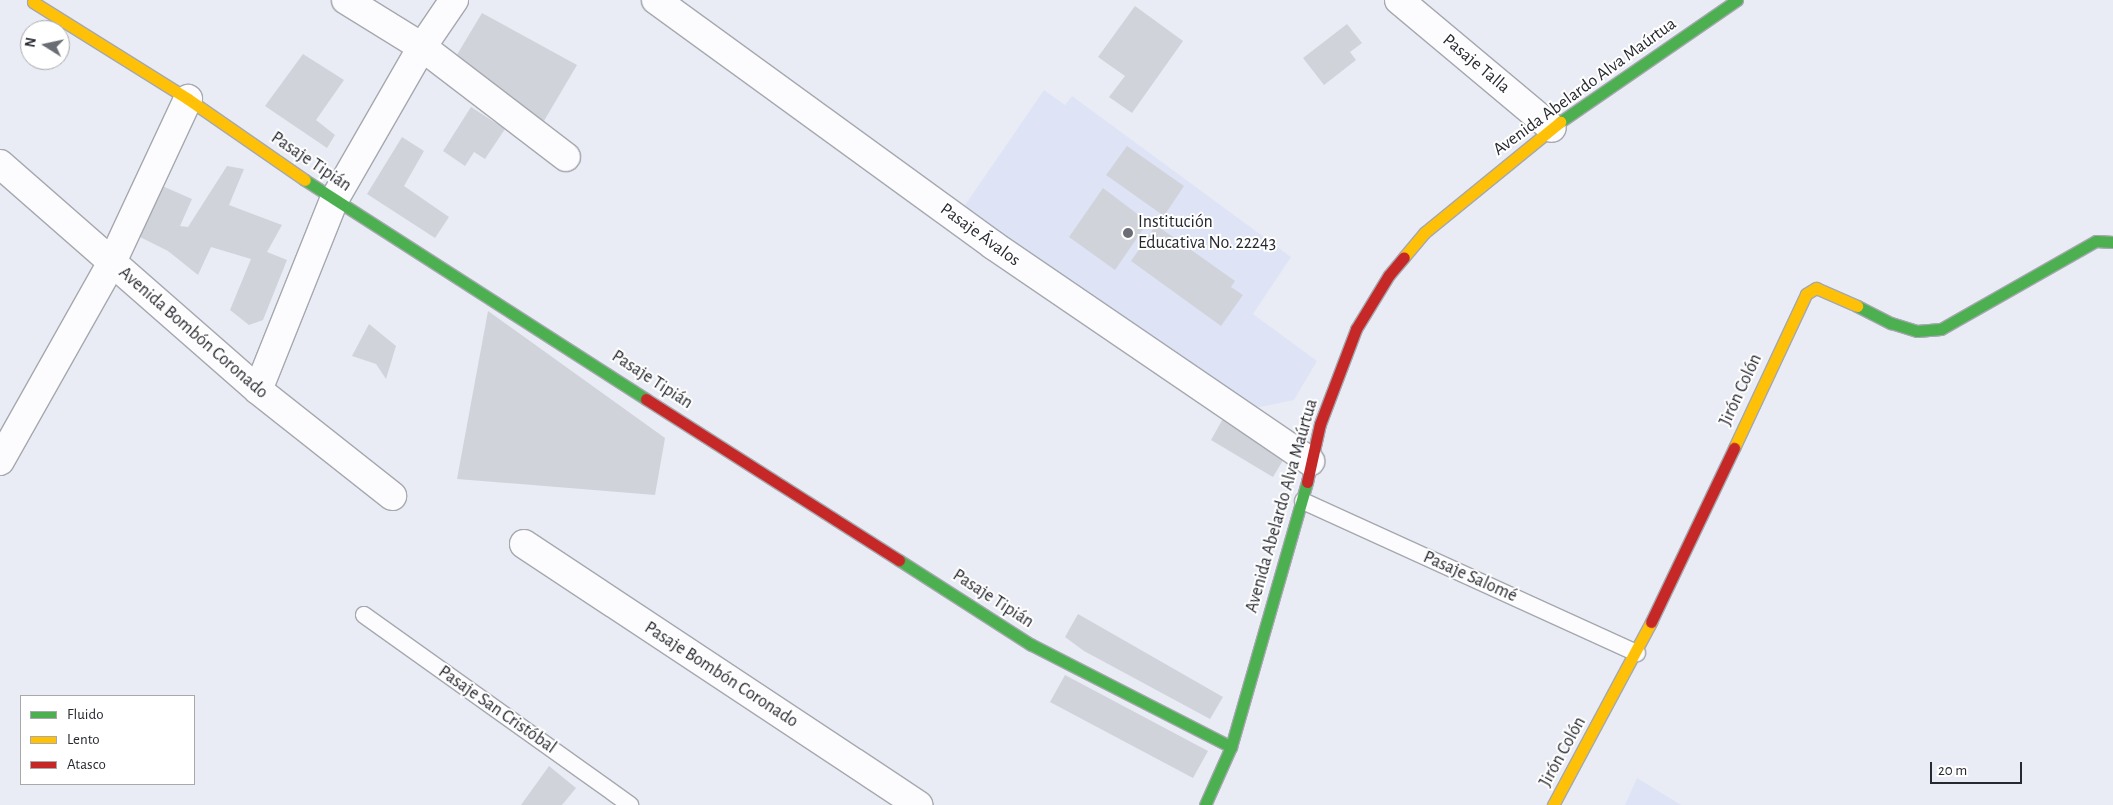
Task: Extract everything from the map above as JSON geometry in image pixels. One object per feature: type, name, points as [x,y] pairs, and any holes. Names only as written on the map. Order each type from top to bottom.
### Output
[{"type":"street","points":[[346,0],[422,47],[566,157]]},
{"type":"street","points":[[258,390],[334,200],[422,47],[454,0]]},
{"type":"street","name":"Pasaje Ávalos","points":[[656,0],[994,245],[1310,461]]},
{"type":"street","name":"Pasaje Talla","points":[[1399,0],[1552,128]]},
{"type":"street","name":"Avenida Abelardo Alva Maúrtua","points":[[1205,805],[1231,747],[1303,501],[1310,461],[1320,424],[1356,329],[1389,275],[1424,233],[1552,128],[1731,1]]},
{"type":"street","name":"Pasaje Tipián","points":[[33,2],[188,99],[334,200],[1030,644],[1231,747]]},
{"type":"street","points":[[3,449],[112,262],[188,99]]},
{"type":"street","name":"Avenida Bombón Coronado","points":[[0,164],[258,390],[392,496]]},
{"type":"street","name":"Jirón Colón","points":[[1554,805],[1637,653],[1806,294],[1816,288],[1828,291],[1891,323],[1917,330],[1941,329],[2096,241],[2113,242]]},
{"type":"street","name":"Pasaje Bombón Coronado","points":[[524,544],[918,805]]},
{"type":"lane","name":"Pasaje Salomé","points":[[1303,501],[1637,653]]},
{"type":"lane","name":"Pasaje San Cristóbal","points":[[364,615],[630,805]]},
{"type":"shaded area","name":"Institución Educativa No. 22243","points":[[1044,90],[1065,105],[1072,96],[1291,257],[1253,314],[1317,361],[1294,400],[1250,409],[963,208]]},
{"type":"shaded area","points":[[1637,778],[1681,805],[1625,805]]},
{"type":"building","points":[[1135,6],[1183,41],[1132,113],[1109,97],[1125,76],[1098,57]]},
{"type":"building","points":[[482,13],[577,65],[541,126],[452,63]]},
{"type":"building","points":[[1347,24],[1362,43],[1350,52],[1356,60],[1324,85],[1303,58]]},
{"type":"building","points":[[303,54],[344,80],[316,120],[335,135],[327,148],[265,106]]},
{"type":"building","points":[[471,107],[505,129],[485,159],[474,152],[465,166],[443,151]]},
{"type":"building","points":[[402,137],[424,151],[404,186],[449,217],[435,238],[367,194]]},
{"type":"building","points":[[1127,146],[1184,186],[1164,216],[1106,175]]},
{"type":"building","points":[[227,166],[244,169],[229,205],[282,225],[267,252],[287,260],[263,320],[249,325],[230,310],[251,259],[211,247],[198,275],[168,251],[136,235],[160,185],[192,199],[180,226],[188,227]]},
{"type":"building","points":[[1103,188],[1148,222],[1115,270],[1069,237]]},
{"type":"building","points":[[1156,225],[1235,281],[1231,287],[1243,295],[1221,326],[1131,261]]},
{"type":"building","points":[[488,311],[665,438],[655,495],[457,479]]},
{"type":"building","points":[[369,324],[396,346],[386,379],[376,364],[352,356]]},
{"type":"building","points":[[1225,415],[1288,452],[1273,477],[1211,440]]},
{"type":"building","points":[[1078,614],[1223,697],[1210,719],[1084,651],[1065,637]]},
{"type":"building","points":[[1065,675],[1208,751],[1193,778],[1050,702]]},
{"type":"building","points":[[549,766],[576,788],[562,805],[521,805]]},
{"type":"traffic: fast","points":[[1560,122],[1737,0]]},
{"type":"traffic: fast","points":[[305,180],[646,399]]},
{"type":"traffic: fast","points":[[1857,306],[1891,323],[1917,331],[1941,329],[2096,241],[2113,242]]},
{"type":"traffic: fast","points":[[1205,805],[1231,747],[1307,482]]},
{"type":"traffic: fast","points":[[899,560],[1030,644],[1231,747]]},
{"type":"traffic: slow","points":[[33,2],[188,99],[305,180]]},
{"type":"traffic: slow","points":[[1404,257],[1424,233],[1560,122]]},
{"type":"traffic: slow","points":[[1734,448],[1806,294],[1816,288],[1857,306]]},
{"type":"traffic: slow","points":[[1553,805],[1651,622]]},
{"type":"traffic: jam","points":[[1307,482],[1320,424],[1356,329],[1389,275],[1404,257]]},
{"type":"traffic: jam","points":[[646,399],[899,560]]},
{"type":"traffic: jam","points":[[1651,622],[1734,448]]},
{"type":"place","name":"Institución Educativa No. 22243","points":[[1128,233]]}]
